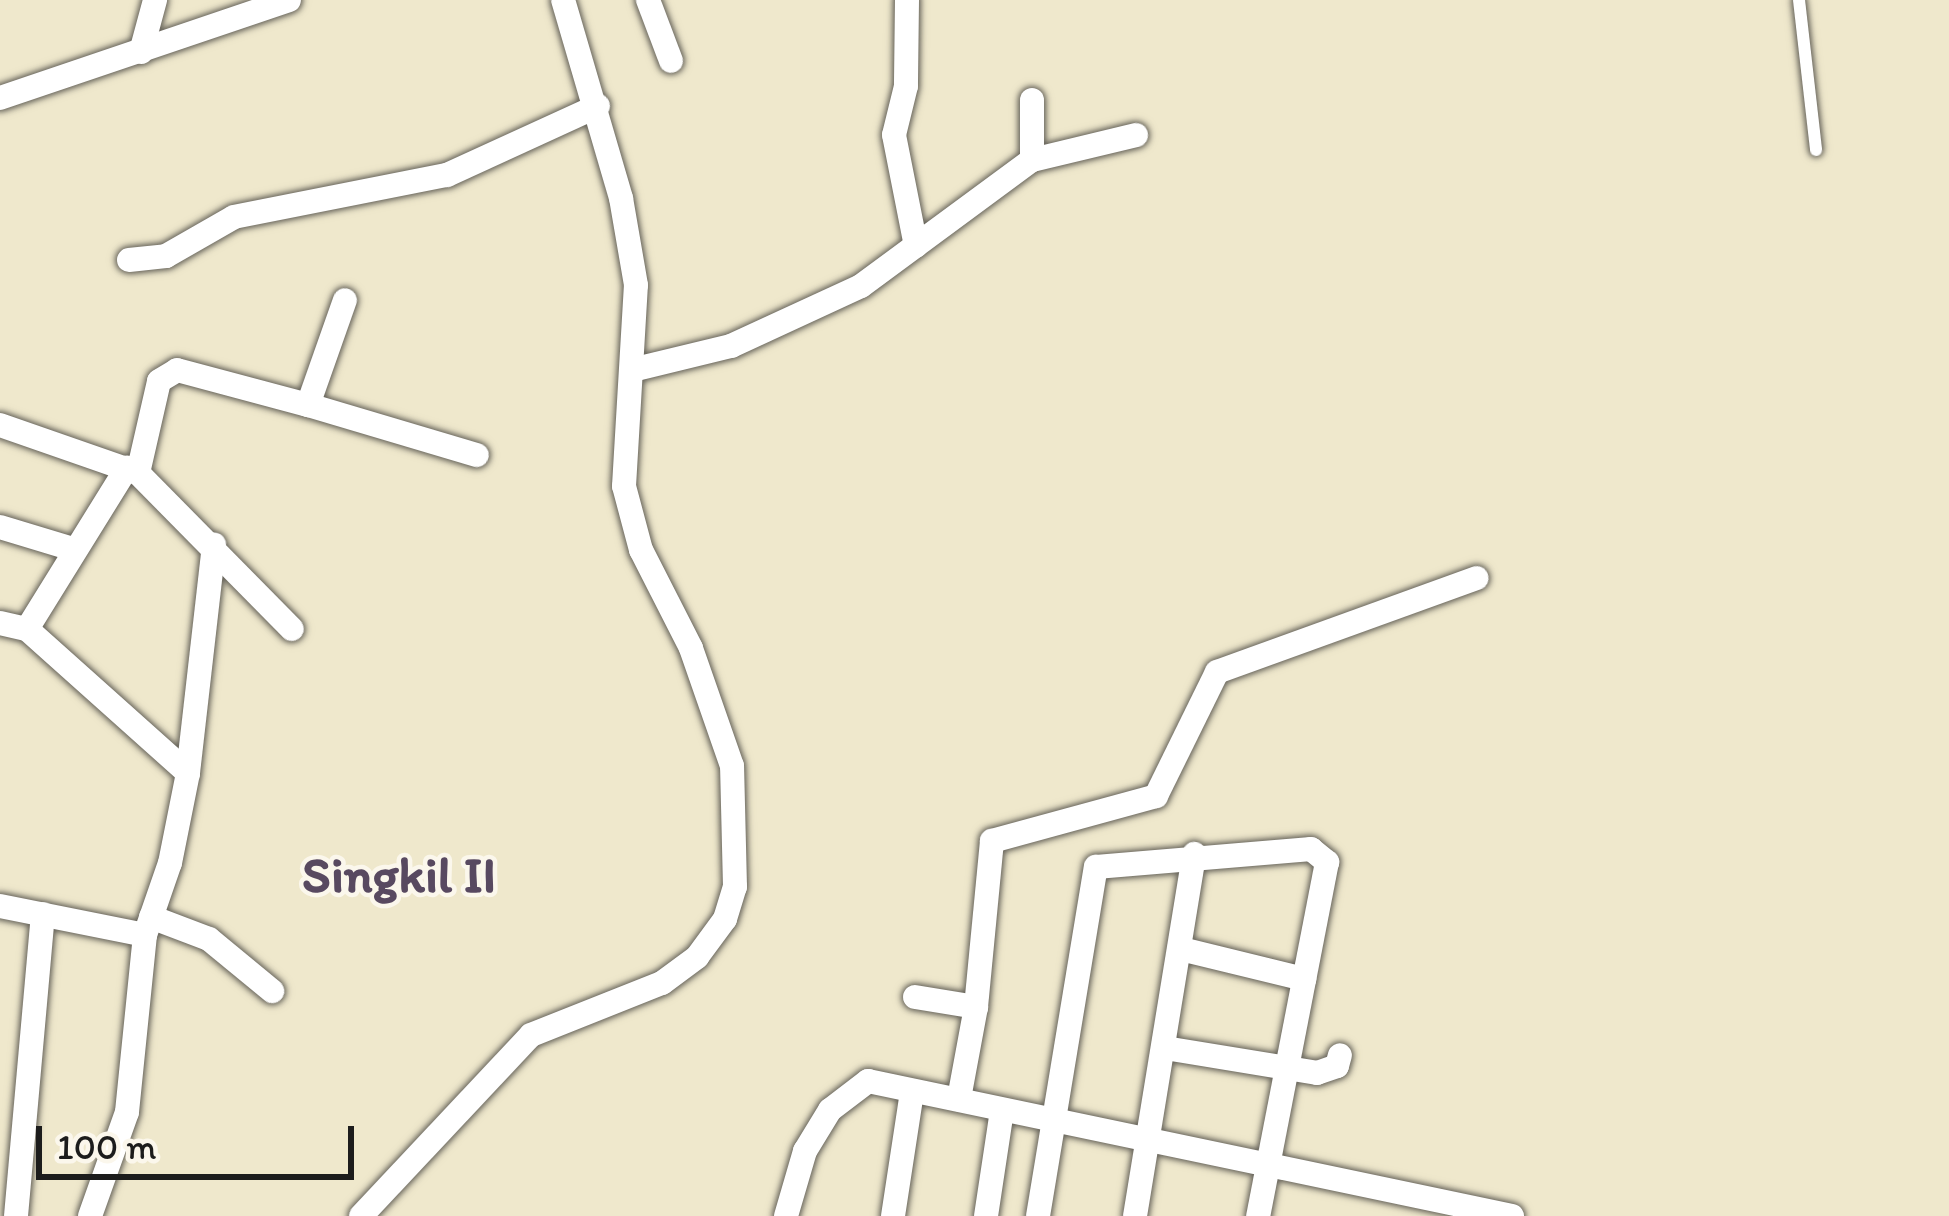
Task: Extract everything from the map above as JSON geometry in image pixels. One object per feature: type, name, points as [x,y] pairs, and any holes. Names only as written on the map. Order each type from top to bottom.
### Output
[{"type":"street","points":[[140,52],[155,0]]},
{"type":"street","points":[[0,98],[289,0]]},
{"type":"street","points":[[361,1216],[531,1035],[662,983],[698,957],[725,919],[739,859],[732,766],[706,686],[631,519],[625,454],[636,369],[636,285],[598,106],[563,0]]},
{"type":"street","points":[[648,0],[671,61]]},
{"type":"street","points":[[907,0],[906,86],[894,135],[916,246]]},
{"type":"street","points":[[1032,100],[1032,160]]},
{"type":"street","points":[[129,260],[166,256],[198,232],[234,218],[447,175],[598,106]]},
{"type":"street","points":[[636,369],[791,323],[916,246],[1032,160],[1136,135]]},
{"type":"street","points":[[308,405],[345,300]]},
{"type":"street","points":[[27,629],[73,549],[132,470],[159,380],[177,370],[477,455]]},
{"type":"street","points":[[0,425],[132,470],[214,544],[292,629]]},
{"type":"street","points":[[0,526],[73,549]]},
{"type":"street","points":[[90,1216],[128,1112],[148,926],[188,773],[214,544]]},
{"type":"street","points":[[959,1099],[976,1006],[992,841],[1156,796],[1217,672],[1478,578]]},
{"type":"street","points":[[0,622],[27,629],[188,773]]},
{"type":"street","points":[[1038,1216],[1096,867],[1194,854],[1322,853],[1327,862],[1258,1216]]},
{"type":"street","points":[[1135,1216],[1194,854]]},
{"type":"street","points":[[0,906],[200,934],[272,991]]},
{"type":"street","points":[[16,1216],[43,914]]},
{"type":"street","points":[[1180,949],[1304,979]]},
{"type":"street","points":[[915,997],[976,1006]]},
{"type":"street","points":[[1165,1048],[1286,1070],[1330,1071],[1340,1055]]},
{"type":"street","points":[[786,1216],[805,1151],[844,1095],[868,1081],[1512,1216]]},
{"type":"street","points":[[893,1216],[913,1092]]},
{"type":"street","points":[[986,1216],[1002,1110]]},
{"type":"lane","points":[[1799,0],[1816,150]]},
{"type":"district","name":"Singkil II","points":[[399,875]]}]
